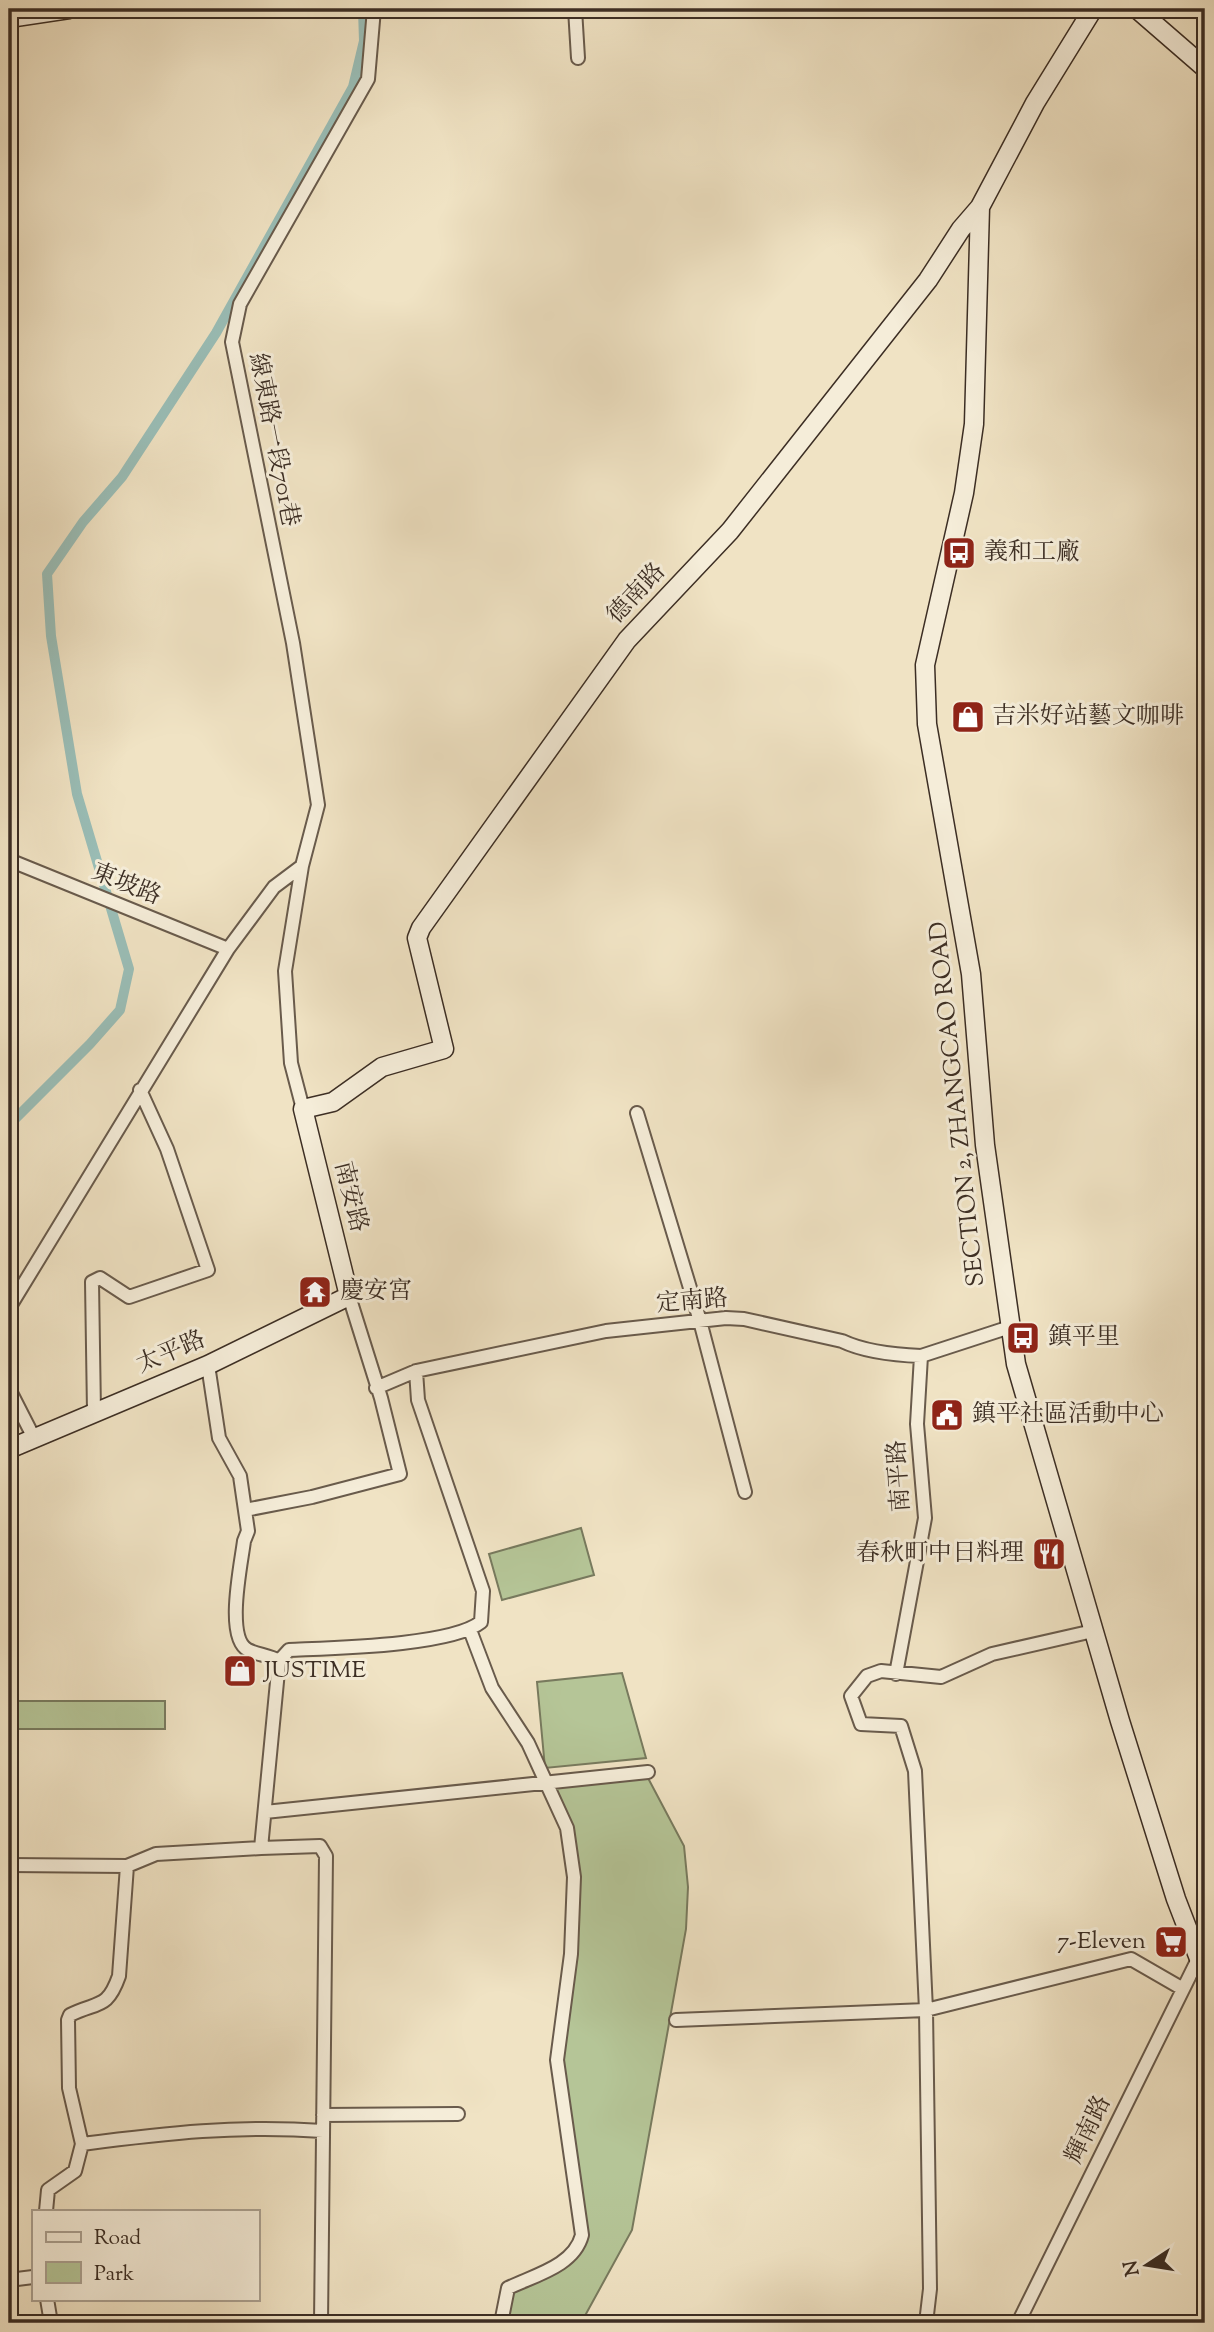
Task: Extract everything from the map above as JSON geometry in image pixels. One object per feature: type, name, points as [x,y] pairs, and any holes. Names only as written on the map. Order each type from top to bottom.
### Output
[{"type":"street","points":[[9,18],[69,9]]},
{"type":"street","name":"線東路一段701巷","points":[[303,1109],[291,1063],[285,971],[302,866],[318,805],[292,643],[232,342],[240,304],[368,79],[374,9]]},
{"type":"street","points":[[575,9],[578,58]]},
{"type":"street","points":[[980,207],[1035,103],[1093,9]]},
{"type":"street","points":[[1137,9],[1205,68]]},
{"type":"street","name":"德南路","points":[[303,1109],[332,1102],[382,1067],[444,1049],[417,938],[421,928],[627,640],[730,531],[928,280],[961,229],[980,207]]},
{"type":"street","name":"SECTION 2, ZHANGCAO ROAD","points":[[980,207],[971,453],[925,665],[927,724],[971,974],[985,1145],[1016,1364],[1093,1631],[1176,1899],[1205,1974]]},
{"type":"street","name":"東坡路","points":[[9,860],[228,949]]},
{"type":"street","points":[[9,1308],[228,949],[274,887],[302,866]]},
{"type":"street","points":[[94,1412],[92,1282],[100,1278],[129,1297],[208,1270],[167,1149],[140,1090]]},
{"type":"street","name":"南安路","points":[[303,1109],[349,1296]]},
{"type":"street","points":[[637,1113],[700,1321],[745,1492]]},
{"type":"street","points":[[245,1510],[312,1497],[400,1474],[349,1296]]},
{"type":"street","name":"太平路","points":[[9,1449],[33,1436],[208,1365],[349,1296]]},
{"type":"street","name":"定南路","points":[[376,1388],[416,1371],[606,1331],[700,1321],[744,1319],[854,1346],[921,1356],[1010,1327]]},
{"type":"street","name":"南平路","points":[[896,1674],[925,1518],[917,1424],[921,1356]]},
{"type":"street","points":[[208,1365],[219,1438],[240,1476],[248,1531],[244,1541],[236,1618],[237,1638],[248,1650],[269,1654],[279,1661]]},
{"type":"street","points":[[261,1848],[279,1661],[289,1650],[398,1643],[470,1630],[481,1622],[483,1591],[418,1400],[416,1371]]},
{"type":"street","points":[[9,1389],[33,1436]]},
{"type":"street","points":[[470,1630],[492,1688],[527,1743],[567,1828],[575,1877],[570,1954],[557,2060],[582,2235],[578,2249],[566,2260],[508,2288],[500,2323]]},
{"type":"street","points":[[926,2323],[930,2289],[926,2010],[915,1771],[901,1726],[861,1724],[850,1696],[867,1676],[881,1671],[941,1677],[992,1654],[1093,1631]]},
{"type":"street","points":[[265,1812],[649,1772]]},
{"type":"street","points":[[9,1865],[127,1866],[156,1854],[320,1846],[327,1856],[321,2323]]},
{"type":"street","points":[[46,2210],[48,2190],[75,2171],[82,2144],[69,2088],[68,2020],[70,2015],[106,2002],[113,1993],[119,1976],[127,1866]]},
{"type":"street","name":"輝南路","points":[[1018,2323],[1199,1957]]},
{"type":"street","points":[[676,2020],[926,2010],[1131,1959],[1183,1989]]},
{"type":"street","points":[[323,2115],[458,2114]]},
{"type":"street","points":[[82,2144],[205,2129],[268,2127],[323,2131]]},
{"type":"street","points":[[9,2280],[32,2277]]},
{"type":"street","points":[[47,2300],[51,2323]]},
{"type":"green space","points":[[581,1528],[594,1575],[502,1600],[489,1554]]},
{"type":"green space","points":[[622,1673],[646,1758],[545,1768],[537,1682]]},
{"type":"green space","points":[[12,1701],[165,1701],[165,1729],[12,1729]]},
{"type":"green space","points":[[648,1778],[684,1846],[688,1887],[686,1929],[632,2230],[581,2323],[498,2323],[502,2287],[561,2263],[582,2244],[554,2080],[569,1942],[569,1843],[548,1784]]},
{"type":"waterway","points":[[9,1125],[120,1010],[129,969],[77,794],[51,636],[47,574],[83,522],[122,477],[216,333],[353,87],[364,41],[363,9]]},
{"type":"place","name":"義和工廠","points":[[959,553]]},
{"type":"place","name":"吉米好站藝文咖啡","points":[[968,717]]},
{"type":"place","name":"慶安宮","points":[[315,1292]]},
{"type":"place","name":"鎮平里","points":[[1023,1338]]},
{"type":"place","name":"鎮平社區活動中心","points":[[947,1415]]},
{"type":"place","name":"春秋町中日料理","points":[[1049,1554]]},
{"type":"place","name":"JUSTIME","points":[[240,1671]]},
{"type":"place","name":"7-Eleven","points":[[1171,1942]]}]
